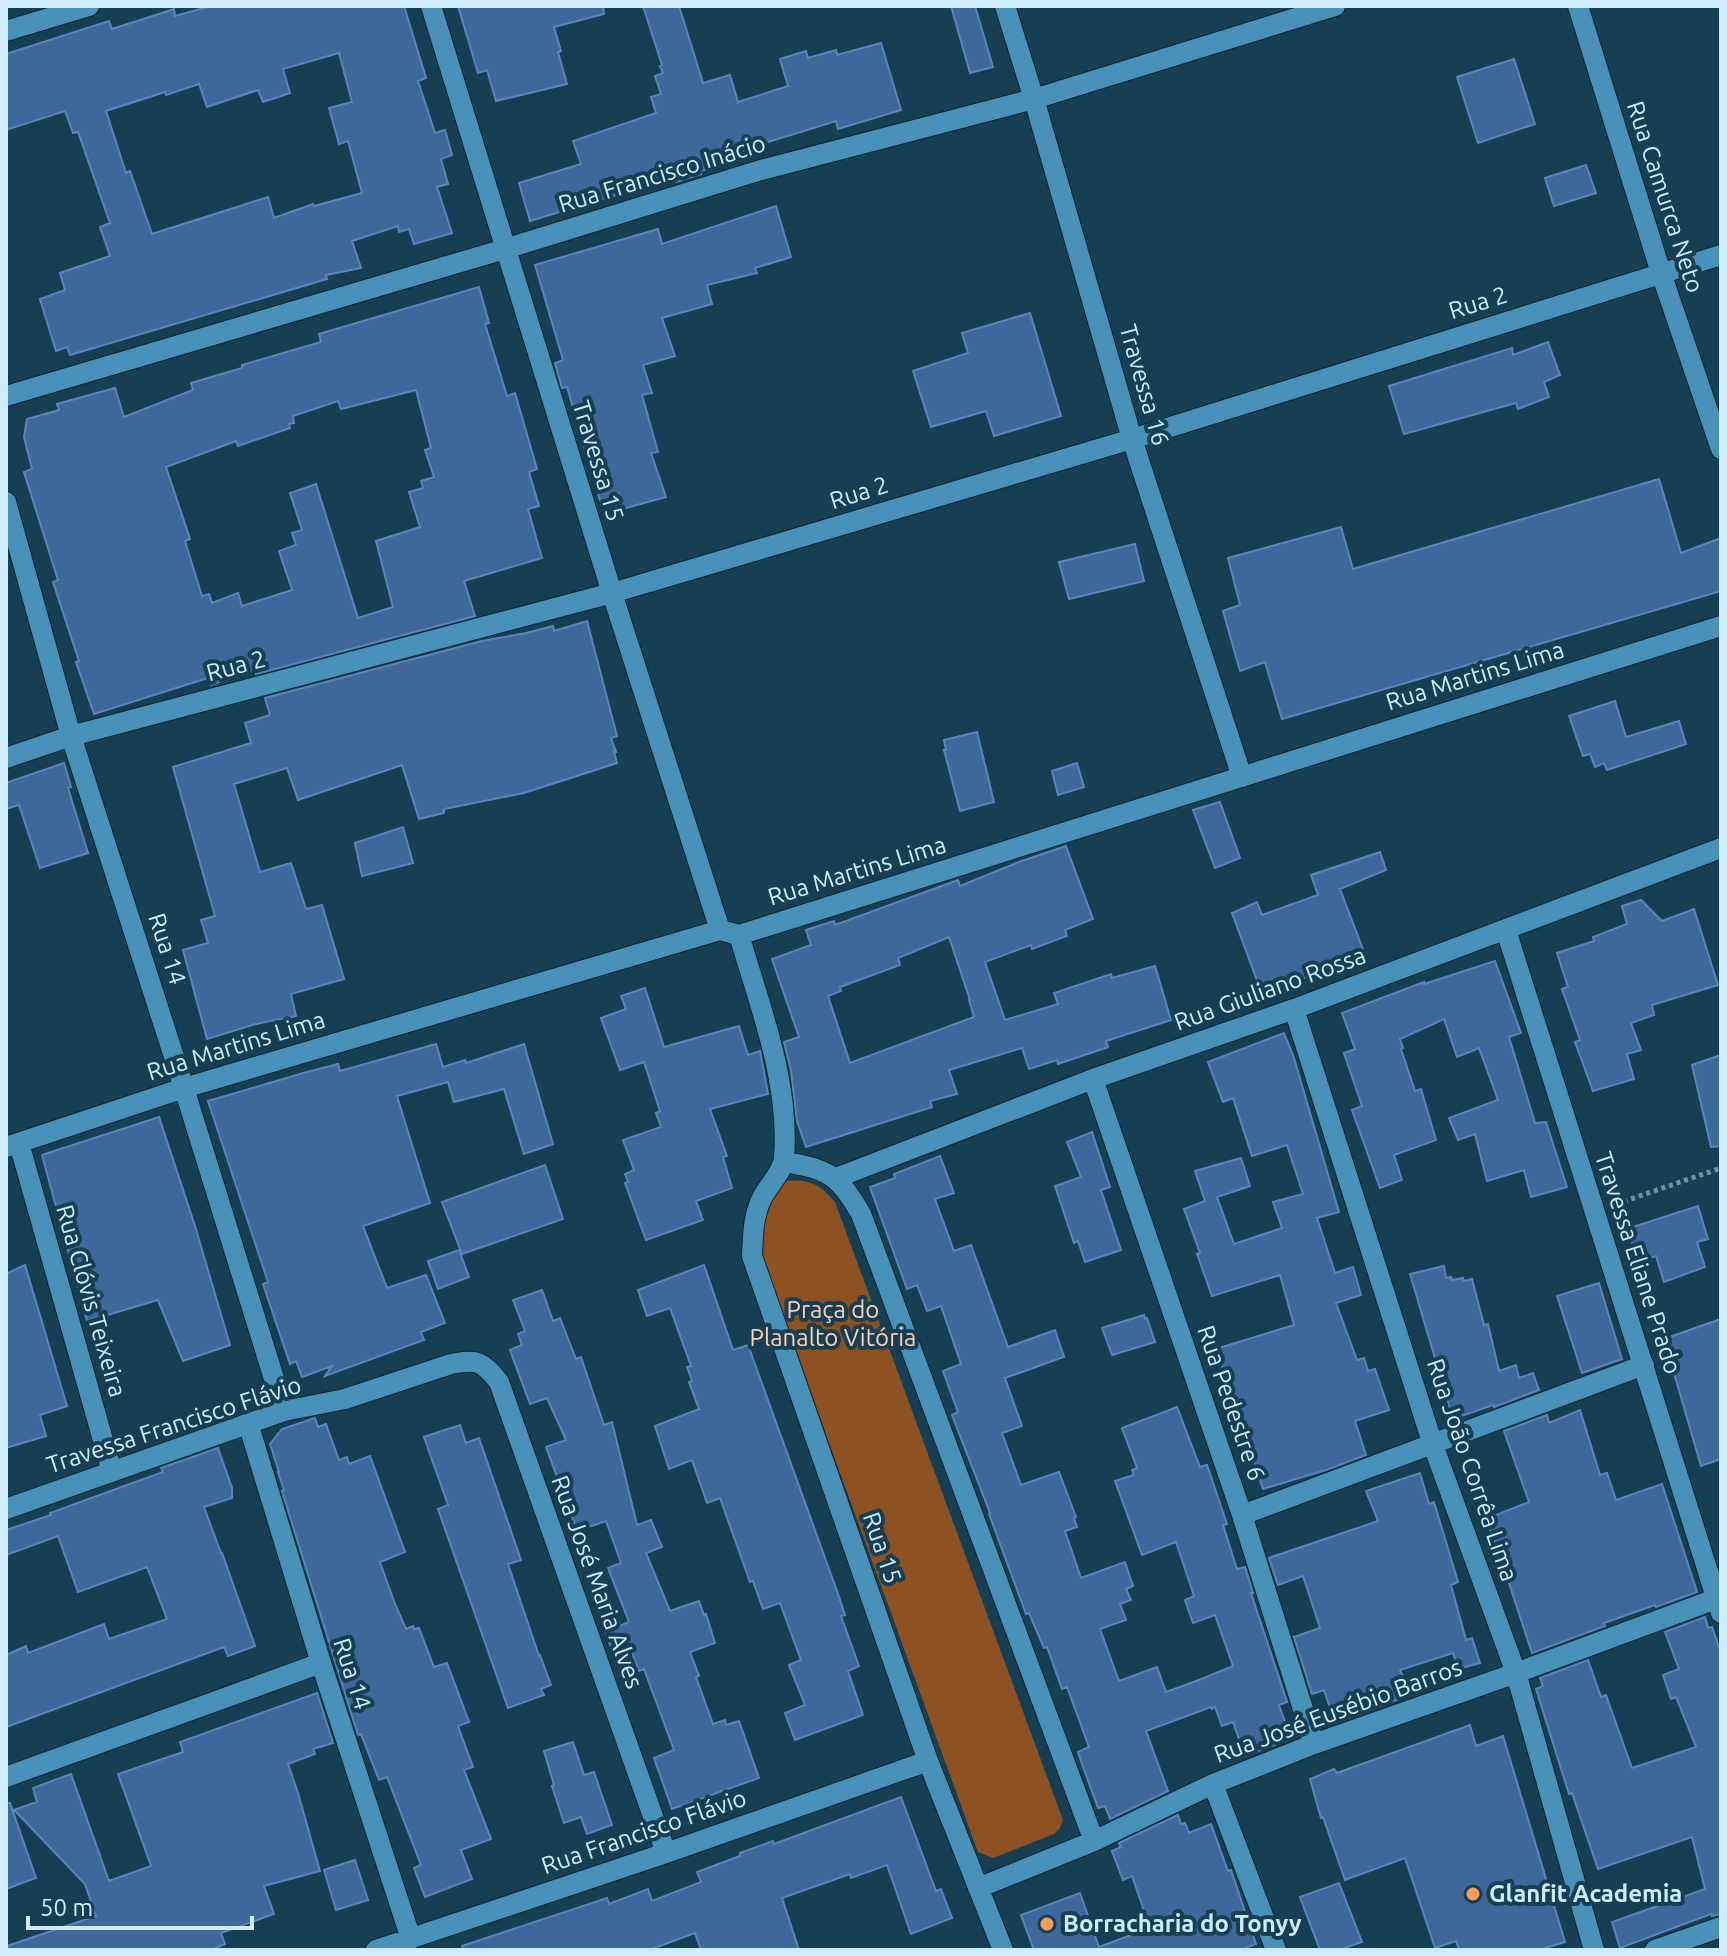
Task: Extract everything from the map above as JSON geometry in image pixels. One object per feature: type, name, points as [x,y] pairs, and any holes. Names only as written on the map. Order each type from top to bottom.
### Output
[{"type":"street","points":[[6,31],[89,6]]},
{"type":"street","name":"Travessa 15","points":[[431,6],[612,593],[729,933]]},
{"type":"street","name":"Travessa 16","points":[[1005,6],[1132,439],[1242,777]]},
{"type":"street","name":"Rua Francisco Inácio","points":[[6,396],[761,170],[1034,99],[1335,6]]},
{"type":"street","name":"Rua Camurca Neto","points":[[1578,6],[1661,273],[1721,449]]},
{"type":"street","name":"Rua 2","points":[[6,758],[71,736],[612,593],[1132,439],[1721,255]]},
{"type":"street","name":"Rua 14","points":[[6,502],[71,736],[284,1411]]},
{"type":"street","name":"Rua Martins Lima","points":[[13,1145],[184,1088],[729,933],[1242,777],[1721,626]]},
{"type":"street","name":"Rua Giuliano Rossa","points":[[836,1178],[1093,1079],[1294,1009],[1721,850]]},
{"type":"street","name":"Travessa Eliane Prado","points":[[1506,930],[1720,1603]]},
{"type":"street","points":[[729,933],[778,1070],[783,1103],[784,1162],[823,1170],[836,1178],[861,1214],[1094,1841]]},
{"type":"street","name":"Rua João Corrêa Lima","points":[[1294,1009],[1433,1445],[1516,1673],[1594,1950]]},
{"type":"street","name":"Rua Pedestre 6","points":[[1093,1079],[1242,1515],[1314,1744]]},
{"type":"street","name":"Rua Clóvis Teixeira","points":[[13,1145],[112,1472]]},
{"type":"street","name":"Rua 15","points":[[784,1162],[761,1200],[753,1226],[752,1256],[928,1761],[1003,1950]]},
{"type":"street","name":"Rua José Maria Alves","points":[[451,1364],[469,1361],[486,1366],[499,1382],[666,1853]]},
{"type":"street","name":"Travessa Francisco Flávio","points":[[6,1509],[284,1411],[345,1399],[451,1364]]},
{"type":"street","points":[[1242,1515],[1644,1365]]},
{"type":"street","name":"Rua 14","points":[[248,1423],[321,1663],[411,1939]]},
{"type":"street","name":"Rua José Eusébio Barros","points":[[978,1888],[1094,1841],[1213,1784],[1314,1744],[1720,1603]]},
{"type":"street","points":[[6,1777],[321,1663]]},
{"type":"street","name":"Rua Francisco Flávio","points":[[376,1950],[928,1761]]},
{"type":"street","points":[[1213,1784],[1276,1950]]},
{"type":"street","points":[[1655,1950],[1721,1927]]},
{"type":"path","points":[[1594,1212],[1721,1168]]},
{"type":"green space","name":"Praça do Planalto Vitória","points":[[785,1181],[814,1184],[835,1202],[1063,1820],[1054,1834],[993,1858],[978,1852],[768,1275],[762,1230],[774,1193]]},
{"type":"building","points":[[211,6],[404,6],[426,78],[418,81],[435,133],[445,130],[452,155],[441,159],[448,184],[437,187],[452,233],[414,244],[409,229],[399,232],[398,226],[352,241],[361,268],[326,275],[327,279],[70,355],[67,347],[56,351],[40,299],[65,290],[60,273],[110,256],[100,227],[110,223],[78,132],[73,133],[65,111],[6,130],[6,54],[109,21],[112,29],[174,9],[175,16]],"holes":[[[339,53],[352,102],[329,108],[339,144],[348,141],[362,193],[313,204],[274,218],[268,197],[152,234],[130,171],[126,173],[106,111],[199,84],[207,107],[258,90],[263,102],[290,93],[283,69]]]},
{"type":"building","points":[[458,6],[603,6],[604,14],[554,27],[567,84],[496,101],[487,70],[478,73]]},
{"type":"building","points":[[643,6],[679,6],[703,83],[730,75],[738,102],[788,86],[780,59],[806,51],[808,58],[836,50],[837,55],[881,43],[901,110],[838,129],[836,121],[752,147],[754,154],[700,171],[701,174],[676,182],[675,177],[530,221],[519,183],[581,164],[573,141],[656,113],[651,97],[661,94],[655,76],[663,73]]},
{"type":"building","points":[[951,6],[975,6],[993,67],[970,73]]},
{"type":"building","points":[[1514,59],[1535,124],[1478,143],[1457,77]]},
{"type":"building","points":[[1586,165],[1596,193],[1554,206],[1545,178]]},
{"type":"building","points":[[776,206],[791,257],[755,268],[757,273],[707,285],[712,304],[662,318],[675,356],[643,365],[652,393],[642,395],[658,452],[651,453],[666,497],[604,514],[567,387],[562,388],[555,363],[563,360],[535,265],[658,229],[662,244]]},
{"type":"building","points":[[479,287],[489,323],[485,324],[507,396],[515,393],[537,469],[529,472],[539,506],[528,509],[542,558],[464,581],[475,616],[256,674],[255,669],[211,685],[208,678],[94,714],[76,662],[79,661],[53,582],[58,580],[24,472],[32,469],[24,437],[27,419],[59,410],[57,404],[115,388],[124,417],[193,390],[191,383],[321,342],[319,334]],"holes":[[[416,390],[431,448],[425,450],[434,477],[421,481],[423,488],[409,492],[420,527],[376,541],[393,607],[358,618],[316,484],[290,493],[302,530],[292,533],[296,545],[279,551],[292,590],[242,606],[238,593],[212,603],[209,594],[202,596],[185,541],[190,539],[166,467],[236,441],[238,446],[290,428],[289,424],[294,423],[293,416],[338,401],[341,409]]]},
{"type":"building","points":[[1030,313],[1061,416],[994,436],[986,411],[931,427],[913,371],[968,353],[962,333]]},
{"type":"building","points":[[1548,342],[1560,375],[1544,382],[1549,397],[1518,409],[1516,403],[1404,434],[1389,386],[1512,348],[1513,355]]},
{"type":"building","points":[[1659,479],[1681,553],[1721,538],[1721,591],[1282,719],[1265,662],[1240,671],[1223,611],[1240,605],[1228,558],[1341,527],[1353,569]]},
{"type":"building","points":[[1135,544],[1144,581],[1069,599],[1059,562]]},
{"type":"building","points":[[587,621],[617,736],[611,738],[617,763],[524,793],[444,809],[444,813],[419,819],[402,765],[298,800],[287,768],[234,784],[260,872],[291,863],[306,909],[322,905],[344,979],[291,994],[296,1016],[207,1039],[183,950],[208,943],[201,920],[215,916],[173,767],[251,743],[245,723],[270,715],[265,698],[482,641],[553,626],[554,631]]},
{"type":"building","points":[[1615,701],[1626,737],[1679,721],[1686,744],[1607,770],[1604,763],[1595,767],[1590,754],[1583,756],[1569,716]]},
{"type":"building","points":[[977,732],[994,802],[960,811],[944,740]]},
{"type":"building","points":[[64,763],[71,787],[68,788],[88,853],[40,868],[19,805],[6,809],[6,783]]},
{"type":"building","points":[[1077,763],[1084,787],[1058,795],[1052,771]]},
{"type":"building","points":[[1220,802],[1240,858],[1215,868],[1193,810]]},
{"type":"building","points":[[403,827],[413,863],[362,876],[355,843]]},
{"type":"building","points":[[1066,846],[1093,919],[1065,930],[1067,936],[985,962],[1005,1020],[1058,1004],[1054,993],[1111,974],[1112,978],[1155,966],[1171,1020],[1106,1041],[1108,1047],[1058,1064],[1057,1060],[1029,1069],[1022,1048],[949,1070],[957,1094],[930,1101],[932,1107],[806,1147],[797,1121],[784,1042],[799,1037],[772,959],[811,945],[806,930],[834,921],[835,925],[958,880],[960,886]],"holes":[[[949,937],[974,1017],[850,1063],[828,996],[841,991],[840,987],[900,965],[898,958]]]},
{"type":"building","points":[[1380,852],[1386,870],[1340,889],[1364,952],[1341,961],[1343,964],[1262,994],[1232,913],[1257,902],[1262,915],[1318,895],[1311,875]]},
{"type":"building","points":[[1641,900],[1662,921],[1694,909],[1718,985],[1652,1005],[1654,1015],[1631,1023],[1641,1050],[1627,1054],[1634,1079],[1593,1091],[1575,1042],[1580,1040],[1562,989],[1568,987],[1557,953],[1594,941],[1593,937],[1627,924],[1622,906]]},
{"type":"building","points":[[1495,961],[1521,1033],[1509,1037],[1535,1123],[1546,1122],[1567,1187],[1531,1197],[1524,1170],[1487,1181],[1475,1134],[1458,1140],[1449,1118],[1498,1100],[1479,1048],[1457,1057],[1444,1019],[1400,1039],[1415,1091],[1421,1089],[1436,1140],[1394,1155],[1402,1180],[1380,1188],[1352,1110],[1362,1106],[1344,1053],[1355,1049],[1342,1013],[1424,982]]},
{"type":"building","points":[[645,988],[664,1047],[739,1026],[748,1055],[760,1051],[768,1094],[710,1109],[727,1156],[723,1157],[732,1188],[696,1201],[703,1220],[646,1240],[625,1183],[628,1182],[625,1174],[634,1170],[623,1140],[661,1127],[656,1113],[660,1111],[644,1062],[620,1070],[601,1018],[626,1009],[621,996]]},
{"type":"building","points":[[1284,1033],[1339,1212],[1317,1218],[1335,1273],[1353,1267],[1361,1295],[1336,1303],[1357,1360],[1364,1358],[1368,1371],[1375,1369],[1389,1410],[1355,1421],[1366,1455],[1263,1489],[1216,1349],[1294,1325],[1280,1275],[1212,1296],[1184,1209],[1205,1201],[1195,1171],[1241,1158],[1250,1186],[1217,1197],[1234,1244],[1282,1228],[1273,1202],[1303,1194],[1287,1145],[1252,1156],[1233,1098],[1223,1102],[1208,1062]]},
{"type":"building","points":[[436,1044],[443,1067],[465,1060],[466,1063],[524,1044],[553,1144],[524,1154],[504,1089],[454,1102],[448,1082],[397,1096],[430,1203],[363,1226],[387,1288],[426,1275],[445,1323],[421,1332],[424,1340],[325,1376],[332,1366],[302,1377],[296,1361],[290,1364],[263,1284],[268,1282],[208,1101],[338,1064],[340,1071]]},
{"type":"building","points":[[1721,1055],[1721,1146],[1711,1147],[1692,1065]]},
{"type":"building","points":[[159,1117],[230,1345],[183,1361],[158,1300],[87,1321],[42,1155]]},
{"type":"building","points":[[1092,1132],[1110,1187],[1101,1190],[1121,1250],[1085,1262],[1078,1241],[1074,1243],[1055,1186],[1081,1177],[1067,1142]]},
{"type":"building","points":[[940,1156],[954,1193],[935,1199],[954,1251],[971,1245],[1008,1347],[1055,1330],[1064,1357],[1005,1378],[1022,1426],[1002,1433],[1021,1485],[1059,1472],[1076,1517],[1077,1527],[1065,1531],[1081,1578],[1125,1562],[1133,1586],[1126,1589],[1131,1600],[1120,1604],[1126,1620],[1100,1629],[1119,1681],[1157,1667],[1166,1692],[1233,1666],[1215,1615],[1193,1623],[1185,1600],[1194,1596],[1176,1542],[1142,1555],[1115,1481],[1134,1475],[1132,1470],[1137,1468],[1122,1428],[1177,1407],[1200,1467],[1207,1465],[1227,1524],[1223,1525],[1237,1569],[1245,1567],[1287,1702],[1279,1705],[1291,1739],[1245,1756],[1233,1722],[1222,1726],[1215,1707],[1146,1731],[1168,1791],[1110,1819],[1105,1806],[1098,1808],[1078,1752],[1089,1747],[1067,1687],[1062,1689],[1047,1647],[1044,1648],[1029,1613],[1026,1614],[952,1415],[958,1412],[943,1371],[961,1364],[941,1306],[927,1311],[917,1285],[907,1289],[870,1187]]},
{"type":"building","points":[[545,1165],[563,1219],[462,1254],[442,1202]]},
{"type":"building","points":[[1698,1206],[1708,1239],[1697,1242],[1705,1267],[1664,1282],[1656,1256],[1639,1262],[1627,1229]]},
{"type":"building","points":[[459,1250],[469,1277],[438,1289],[428,1261]]},
{"type":"building","points":[[25,1265],[67,1406],[40,1415],[46,1436],[6,1448],[6,1274]]},
{"type":"building","points":[[704,1265],[733,1350],[748,1345],[837,1591],[845,1615],[841,1616],[859,1666],[848,1671],[863,1715],[795,1740],[785,1713],[805,1705],[789,1665],[801,1660],[780,1603],[763,1609],[720,1498],[707,1503],[692,1460],[669,1469],[655,1426],[699,1409],[689,1382],[692,1381],[687,1367],[691,1366],[670,1308],[647,1316],[638,1290]]},
{"type":"building","points":[[1444,1266],[1446,1278],[1472,1279],[1484,1325],[1488,1324],[1499,1371],[1516,1365],[1519,1378],[1533,1373],[1539,1390],[1453,1419],[1410,1274]]},
{"type":"building","points":[[1599,1283],[1622,1359],[1582,1373],[1557,1296]]},
{"type":"building","points":[[542,1290],[553,1321],[560,1318],[576,1359],[581,1357],[604,1425],[612,1422],[637,1525],[651,1520],[662,1547],[646,1553],[670,1611],[699,1601],[706,1614],[715,1643],[690,1652],[713,1724],[725,1720],[726,1725],[739,1721],[759,1778],[672,1809],[654,1758],[674,1750],[644,1669],[639,1671],[632,1653],[616,1659],[605,1632],[629,1622],[608,1568],[621,1563],[606,1521],[577,1531],[546,1447],[566,1440],[547,1398],[530,1404],[510,1350],[522,1345],[518,1334],[525,1331],[513,1300]]},
{"type":"building","points":[[1144,1315],[1155,1342],[1112,1355],[1102,1328]]},
{"type":"building","points":[[1721,1319],[1721,1459],[1701,1466],[1664,1339]]},
{"type":"building","points":[[1580,1410],[1600,1475],[1607,1473],[1616,1500],[1662,1484],[1697,1592],[1604,1623],[1605,1626],[1532,1653],[1504,1568],[1496,1571],[1487,1547],[1495,1544],[1486,1519],[1529,1502],[1504,1431],[1547,1415],[1549,1423]]},
{"type":"building","points":[[315,1418],[318,1427],[326,1424],[339,1460],[347,1457],[349,1464],[370,1456],[405,1552],[380,1562],[395,1604],[406,1629],[413,1626],[414,1629],[419,1628],[434,1667],[447,1663],[469,1722],[458,1726],[473,1767],[464,1770],[491,1839],[461,1850],[472,1879],[425,1897],[414,1868],[421,1865],[387,1777],[379,1780],[361,1734],[358,1735],[270,1444],[282,1429]]},
{"type":"building","points":[[460,1425],[466,1443],[479,1438],[521,1560],[508,1564],[551,1685],[541,1689],[544,1695],[508,1708],[438,1509],[448,1505],[424,1437]]},
{"type":"building","points":[[218,1448],[232,1488],[232,1498],[204,1507],[255,1646],[228,1656],[224,1647],[6,1727],[6,1655],[26,1646],[28,1653],[104,1624],[109,1639],[167,1619],[147,1567],[78,1592],[58,1536],[6,1555],[6,1530],[163,1472],[161,1468]]},
{"type":"building","points":[[1420,1473],[1429,1504],[1434,1502],[1458,1582],[1451,1585],[1466,1640],[1472,1638],[1480,1663],[1458,1669],[1453,1653],[1400,1670],[1412,1694],[1335,1723],[1324,1690],[1312,1694],[1294,1637],[1320,1628],[1303,1576],[1278,1585],[1269,1558],[1378,1521],[1366,1491]]},
{"type":"building","points":[[1705,1617],[1721,1653],[1721,1914],[1711,1914],[1620,1948],[1612,1922],[1705,1889],[1692,1837],[1598,1869],[1572,1793],[1569,1794],[1536,1689],[1543,1686],[1540,1678],[1588,1660],[1601,1697],[1606,1695],[1632,1768],[1696,1747],[1676,1697],[1671,1699],[1663,1675],[1679,1669],[1665,1632]]},
{"type":"building","points":[[317,1693],[333,1743],[313,1749],[315,1754],[288,1764],[320,1871],[264,1886],[274,1914],[221,1933],[225,1944],[211,1950],[8,1950],[7,1946],[96,1916],[85,1884],[14,1810],[37,1802],[33,1788],[71,1774],[109,1881],[151,1866],[118,1774],[183,1752],[180,1742]]},
{"type":"building","points":[[1470,1725],[1476,1746],[1503,1736],[1565,1942],[1539,1950],[1459,1950],[1456,1941],[1435,1948],[1405,1858],[1345,1880],[1310,1779],[1334,1769],[1337,1773]]},
{"type":"building","points":[[573,1742],[584,1775],[594,1772],[612,1825],[587,1834],[581,1817],[564,1823],[544,1751]]},
{"type":"building","points":[[901,1797],[936,1891],[941,1889],[952,1918],[911,1934],[887,1865],[851,1878],[850,1874],[782,1898],[799,1950],[701,1950],[695,1933],[649,1950],[463,1950],[462,1946],[607,1898],[609,1904],[648,1889],[652,1901],[701,1882],[697,1872],[740,1856],[740,1853],[773,1841],[774,1844]]},
{"type":"building","points":[[10,1803],[36,1878],[6,1889],[6,1804]]},
{"type":"building","points":[[1178,1815],[1189,1833],[1211,1824],[1228,1871],[1231,1870],[1256,1944],[1241,1950],[1034,1950],[1021,1915],[1080,1893],[1099,1947],[1150,1928],[1132,1876],[1123,1880],[1112,1851],[1121,1847],[1119,1843]]},
{"type":"building","points":[[355,1860],[368,1900],[336,1910],[324,1870]]},
{"type":"building","points":[[1339,1883],[1362,1942],[1339,1950],[1320,1950],[1300,1897]]},
{"type":"place","name":"Glanfit Academia","points":[[1473,1894]]},
{"type":"place","name":"Borracharia do Tonyy","points":[[1047,1924]]}]
